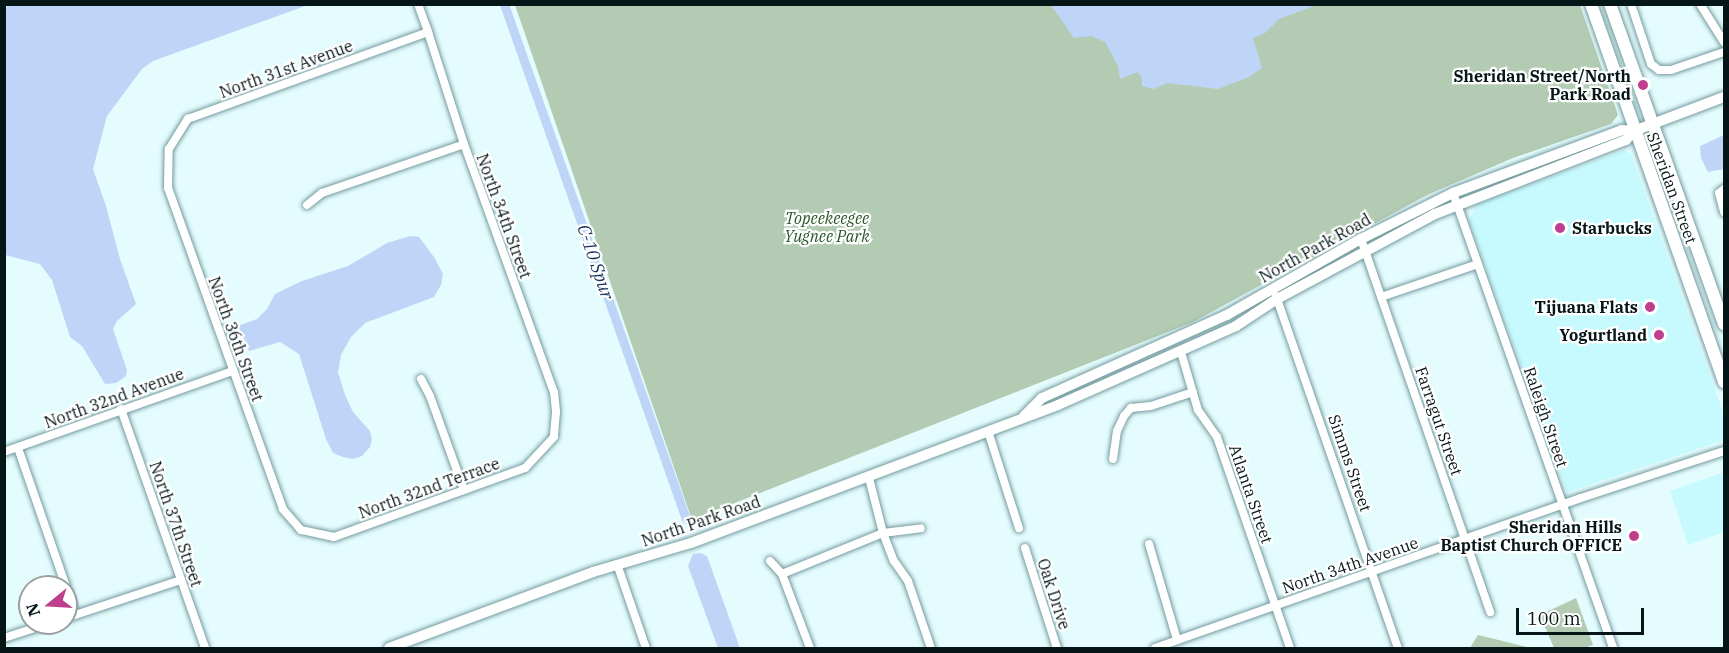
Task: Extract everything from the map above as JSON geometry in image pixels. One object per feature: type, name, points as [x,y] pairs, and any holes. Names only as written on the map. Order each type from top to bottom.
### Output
[{"type":"main road","name":"Sheridan Street","points":[[1591,4],[1634,131],[1725,382]]},
{"type":"main road","name":"Sheridan Street","points":[[1610,4],[1651,125],[1725,324]]},
{"type":"street","name":"North 34th Street","points":[[418,4],[464,144],[554,392],[556,412],[554,437]]},
{"type":"street","points":[[1631,4],[1651,64],[1659,70],[1671,70],[1725,51]]},
{"type":"street","points":[[1700,4],[1725,42]]},
{"type":"street","name":"North 31st Avenue","points":[[169,149],[188,119],[428,32]]},
{"type":"street","name":"North Park Road","points":[[389,648],[617,564],[691,543],[869,478],[1022,418],[1181,352],[1236,326],[1275,294],[1361,239],[1454,193],[1622,130],[1634,131],[1725,97]]},
{"type":"street","name":"North Park Road","points":[[1022,418],[1042,398],[1366,253],[1396,234],[1457,205],[1626,141],[1634,131]]},
{"type":"street","points":[[307,205],[322,192],[464,144]]},
{"type":"street","name":"North 36th Street","points":[[169,149],[168,188],[283,510],[301,530]]},
{"type":"street","points":[[1725,189],[1719,193],[1725,212]]},
{"type":"street","name":"Raleigh Street","points":[[1454,193],[1613,648]]},
{"type":"street","name":"Farragut Street","points":[[1361,239],[1490,612]]},
{"type":"street","points":[[1381,297],[1478,264]]},
{"type":"street","name":"Simms Street","points":[[1275,294],[1398,648]]},
{"type":"street","name":"Atlanta Street","points":[[1181,352],[1198,410],[1217,437],[1290,648]]},
{"type":"street","name":"North 32nd Avenue","points":[[4,452],[233,371]]},
{"type":"street","points":[[421,379],[430,396],[464,490]]},
{"type":"street","points":[[1113,459],[1117,431],[1124,416],[1131,408],[1151,406],[1193,393]]},
{"type":"street","name":"North 37th Street","points":[[121,409],[205,648]]},
{"type":"street","points":[[988,430],[1019,528]]},
{"type":"street","name":"North 32nd Terrace","points":[[301,530],[334,537],[525,468],[554,437]]},
{"type":"street","points":[[18,448],[62,575]]},
{"type":"street","name":"North 34th Avenue","points":[[1155,648],[1173,644],[1276,605],[1562,504],[1725,451]]},
{"type":"street","points":[[869,478],[883,533],[894,561],[908,580],[931,648]]},
{"type":"street","points":[[782,574],[883,533],[921,528]]},
{"type":"street","points":[[1149,544],[1173,644]]},
{"type":"street","name":"Oak Drive","points":[[1025,548],[1057,648]]},
{"type":"street","points":[[770,561],[782,574],[810,648]]},
{"type":"street","points":[[617,564],[646,648]]},
{"type":"street","points":[[78,613],[181,580]]},
{"type":"shaded area","points":[[10,5],[308,5],[153,61],[142,69],[107,116],[93,169],[136,304],[117,321],[113,329],[127,370],[126,376],[116,383],[105,384],[82,346],[70,337],[52,280],[40,264],[5,255],[4,8]]},
{"type":"shaded area","points":[[1051,5],[1317,5],[1279,19],[1265,33],[1253,38],[1262,68],[1249,77],[1218,89],[1167,83],[1154,89],[1142,86],[1141,76],[1137,72],[1120,79],[1118,66],[1105,42],[1091,36],[1074,38]]},
{"type":"shaded area","points":[[1724,135],[1724,169],[1708,172],[1701,158],[1700,146]]},
{"type":"shaded area","points":[[1624,150],[1631,154],[1724,415],[1724,440],[1567,492],[1469,220],[1477,204]]},
{"type":"shaded area","points":[[410,236],[419,237],[434,257],[443,274],[441,285],[434,297],[365,323],[351,337],[341,355],[338,372],[353,412],[370,431],[372,440],[370,447],[362,456],[353,459],[343,457],[333,453],[326,439],[299,354],[280,342],[249,351],[238,326],[257,319],[267,309],[275,294],[302,281],[348,266],[387,243]]},
{"type":"shaded area","points":[[1724,472],[1724,532],[1688,545],[1670,491]]},
{"type":"shaded area","points":[[701,553],[707,556],[740,648],[718,648],[688,566],[693,554]]},
{"type":"green space","name":"Topeekeegee Yugnee Park","points":[[515,5],[1580,5],[1618,115],[1611,124],[1513,158],[1427,195],[1193,322],[692,520]]},
{"type":"green space","points":[[1576,598],[1593,645],[1584,648],[1554,648],[1540,615]]},
{"type":"green space","points":[[1478,635],[1531,648],[1470,648]]},
{"type":"waterway","name":"C-10 Spur","points":[[504,4],[686,519]]},
{"type":"place","name":"Sheridan Street/North Park Road","points":[[1643,85]]},
{"type":"place","name":"Starbucks","points":[[1560,228]]},
{"type":"place","name":"Tijuana Flats","points":[[1650,307]]},
{"type":"place","name":"Yogurtland","points":[[1659,335]]},
{"type":"place","name":"Sheridan Hills Baptist Church OFFICE","points":[[1634,536]]}]
